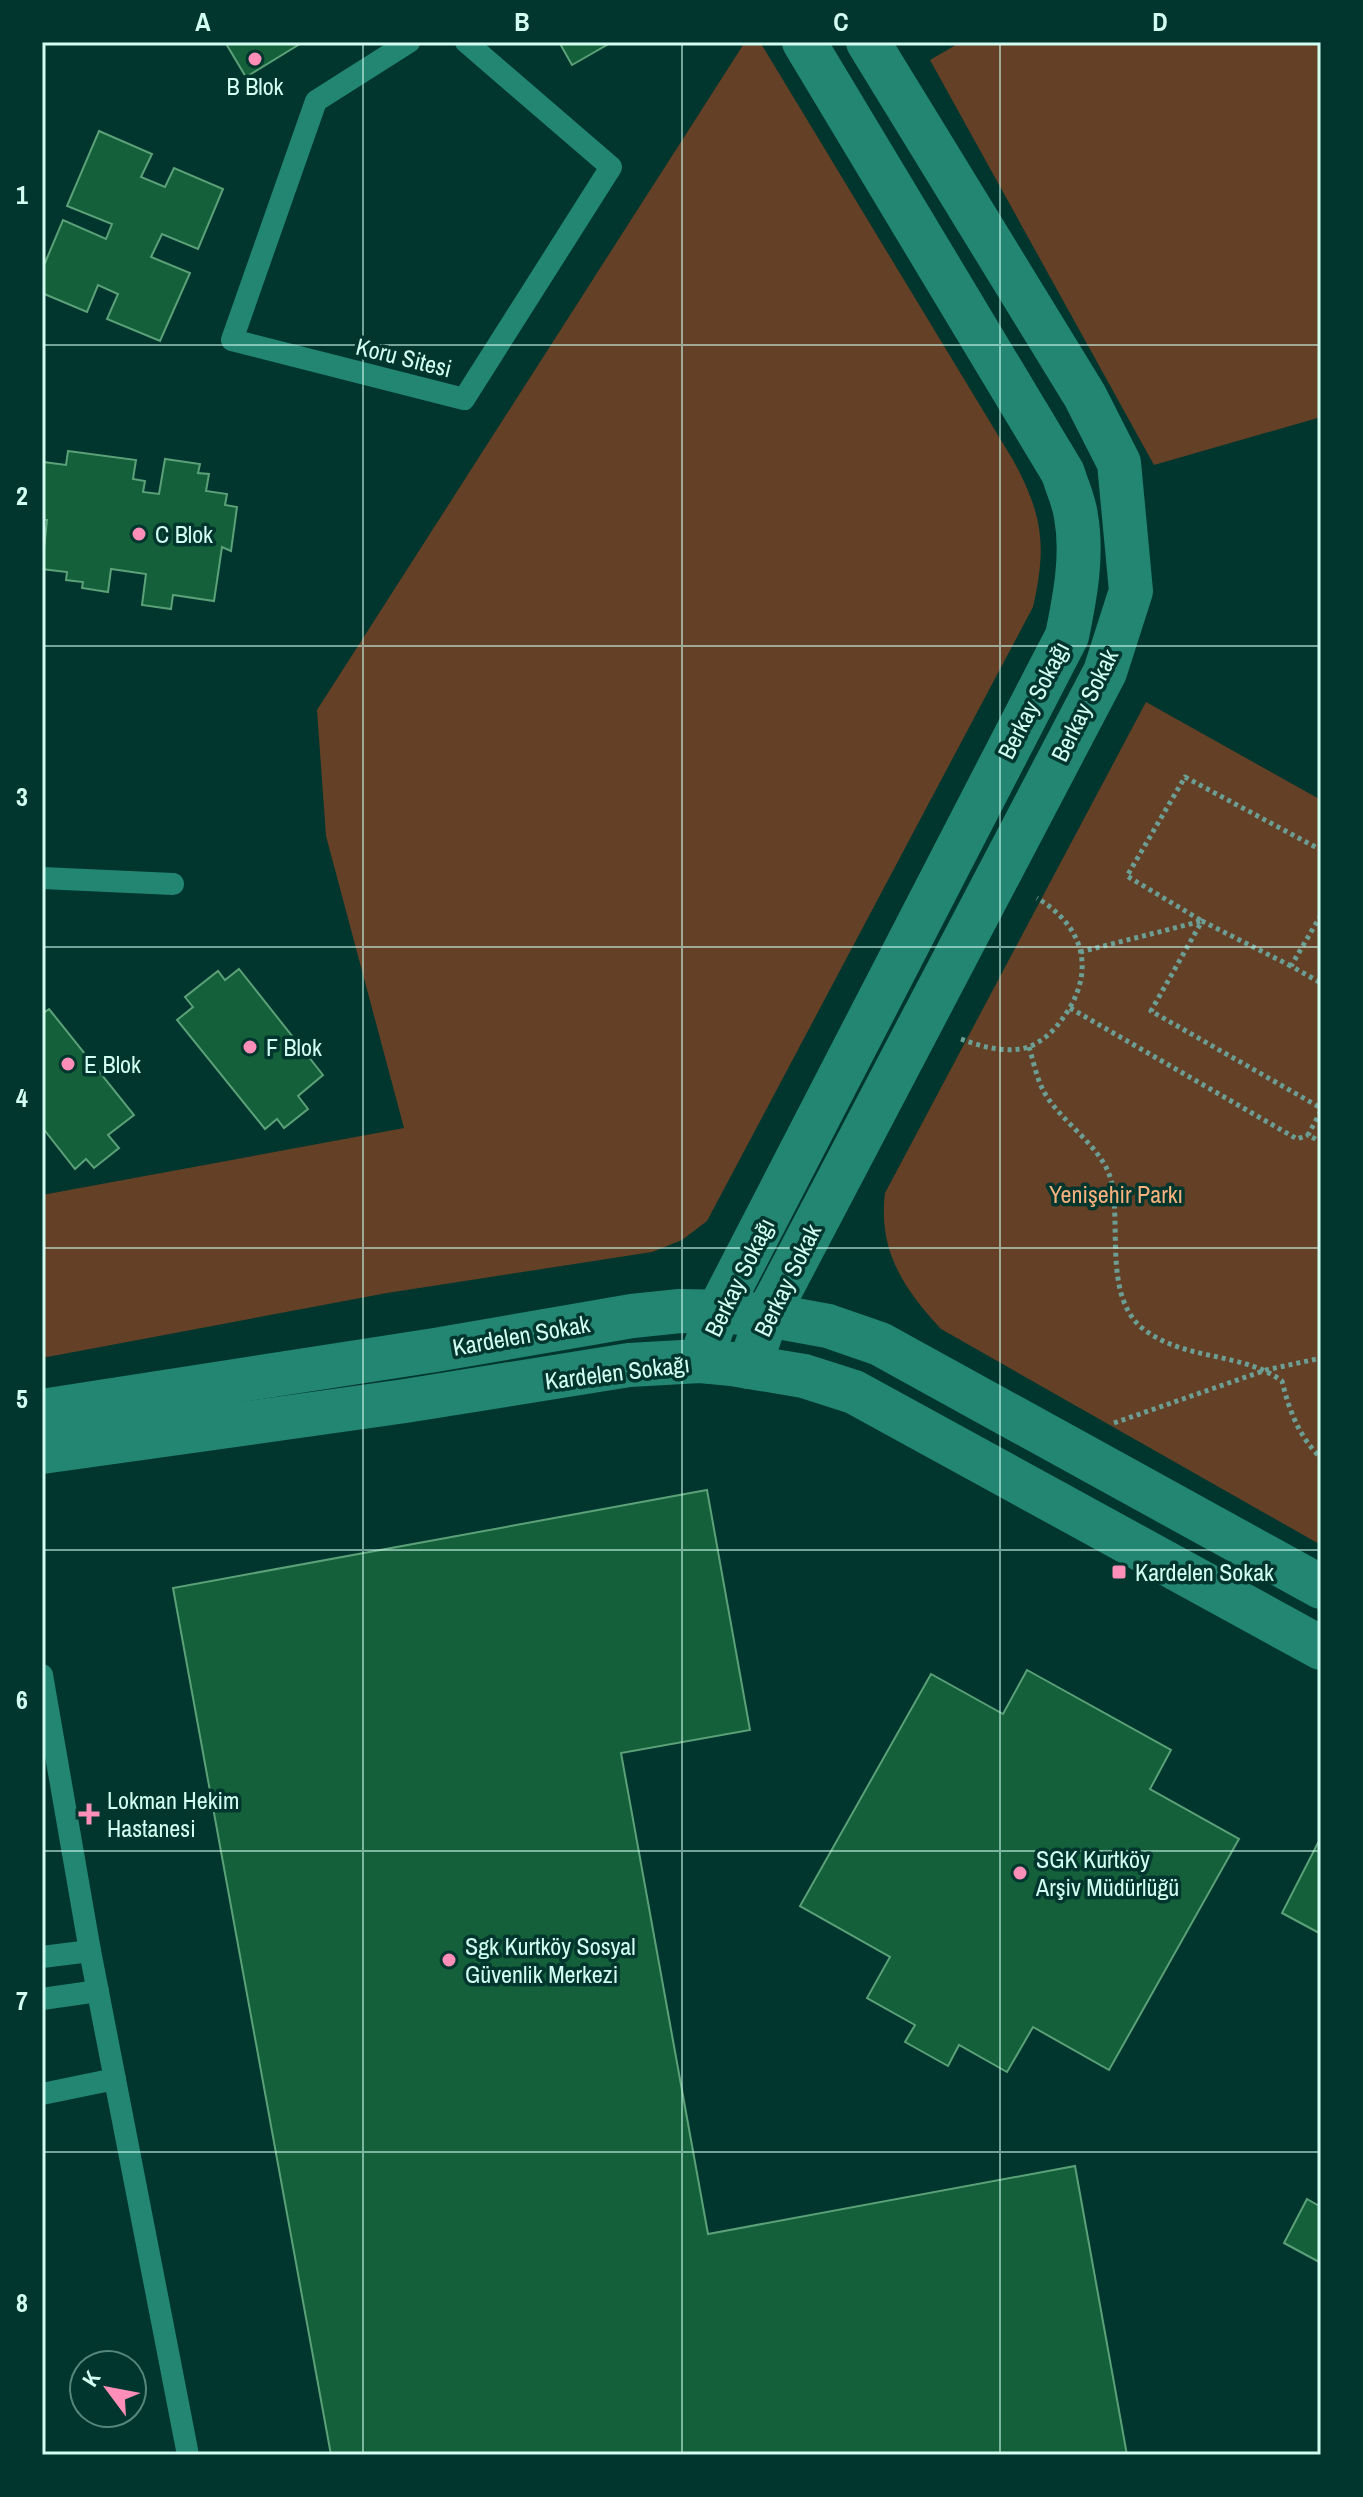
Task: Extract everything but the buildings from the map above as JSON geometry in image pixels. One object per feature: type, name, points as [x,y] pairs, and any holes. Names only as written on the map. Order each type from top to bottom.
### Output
[{"type":"street","name":"Berkay Sokağı","points":[[700,1361],[718,1312],[1067,636],[1076,593],[1076,515],[1063,473],[804,42]]},
{"type":"street","name":"Berkay Sokak","points":[[749,1367],[767,1316],[918,1023],[1105,672],[1131,591],[1119,463],[1085,396],[868,42]]},
{"type":"street","name":"Kardelen Sokak","points":[[42,1411],[632,1316],[680,1311],[767,1316],[828,1326],[880,1344],[1321,1587]]},
{"type":"street","name":"Kardelen Sokağı","points":[[42,1452],[405,1401],[629,1365],[700,1361],[749,1367],[804,1376],[854,1392],[1321,1648]]},
{"type":"lane","name":"Koru Sitesi","points":[[409,42],[316,101],[232,340],[464,399],[611,167],[466,42]]},
{"type":"lane","points":[[42,878],[173,884]]},
{"type":"lane","points":[[42,1675],[90,1951],[188,2455]]},
{"type":"lane","points":[[42,1957],[90,1951]]},
{"type":"lane","points":[[42,1999],[98,1991]]},
{"type":"lane","points":[[42,2094],[115,2079]]},
{"type":"path","points":[[1321,850],[1185,777],[1127,876],[1202,921],[1321,983]]},
{"type":"path","points":[[918,1023],[1001,1050],[1029,1047],[1052,1033],[1070,1008],[1083,982],[1079,944],[1067,924],[1051,907],[997,874]]},
{"type":"path","points":[[1291,966],[1321,915]]},
{"type":"path","points":[[1080,952],[1202,921]]},
{"type":"path","points":[[1070,1008],[1297,1139],[1308,1135],[1321,1110],[1151,1011],[1202,921]]},
{"type":"path","points":[[1029,1047],[1042,1088],[1100,1159],[1110,1178],[1116,1220],[1116,1262],[1121,1291],[1129,1312],[1143,1329],[1186,1352],[1266,1370],[1282,1381],[1287,1403],[1307,1445],[1321,1458]]},
{"type":"path","points":[[1308,1135],[1321,1142]]},
{"type":"path","points":[[1060,1441],[1266,1370],[1321,1358]]},
{"type":"green space","points":[[745,42],[760,42],[1013,460],[1031,498],[1041,548],[1033,607],[707,1221],[682,1240],[652,1252],[387,1293],[42,1358],[42,1195],[404,1128],[326,836],[317,710]]},
{"type":"green space","points":[[961,42],[1321,42],[1321,417],[1154,465],[930,60]]},
{"type":"green space","name":"Yenişehir Parkı","points":[[1146,702],[1321,800],[1321,1545],[941,1329],[905,1283],[896,1267],[885,1233],[885,1193]]},
{"type":"place","name":"B Blok","points":[[255,59]]},
{"type":"place","name":"C Blok","points":[[139,534]]},
{"type":"place","name":"F Blok","points":[[250,1047]]},
{"type":"place","name":"E Blok","points":[[68,1064]]},
{"type":"place","name":"Kardelen Sokak","points":[[1119,1572]]},
{"type":"place","name":"Lokman Hekim Hastanesi","points":[[89,1814]]},
{"type":"place","name":"SGK Kurtköy Arşiv Müdürlüğü","points":[[1020,1873]]},
{"type":"place","name":"Sgk Kurtköy Sosyal Güvenlik Merkezi","points":[[449,1960]]}]
